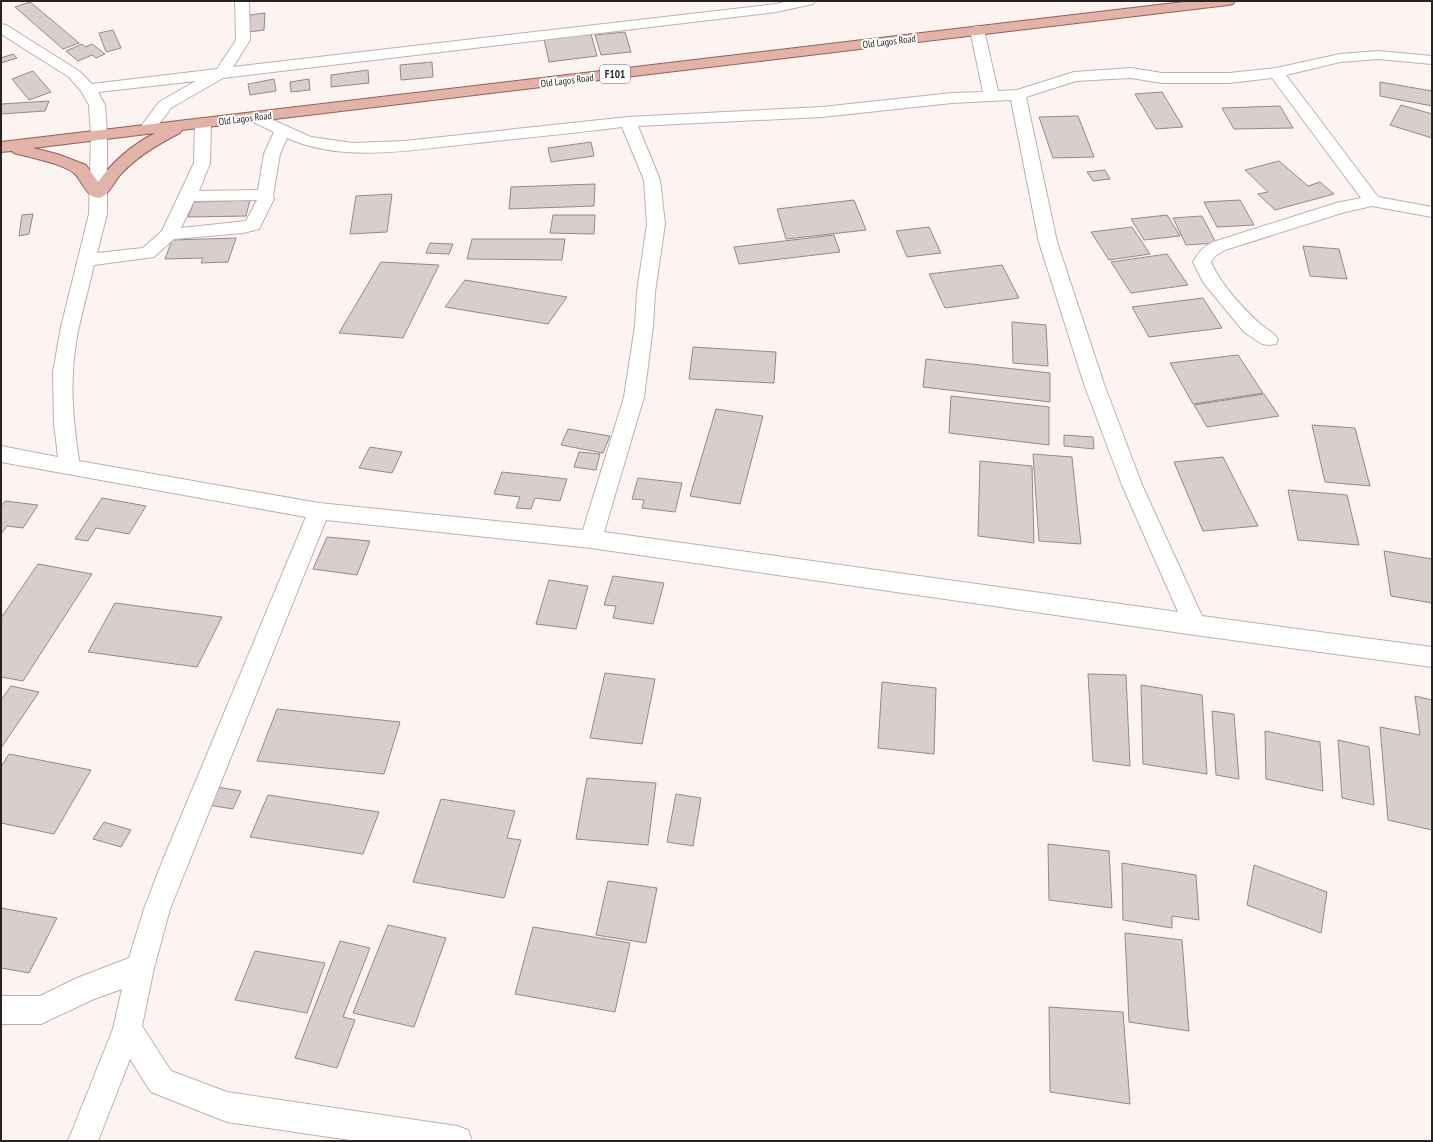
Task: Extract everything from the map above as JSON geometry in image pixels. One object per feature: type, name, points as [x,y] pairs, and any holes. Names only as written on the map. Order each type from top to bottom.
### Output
[{"type":"main road","name":"Old Lagos Road","points":[[1,147],[1228,1]]},
{"type":"main road","points":[[1,147],[51,157],[80,169],[98,193],[113,173],[136,153],[157,138],[186,125]]},
{"type":"street","points":[[147,129],[165,105],[222,72],[243,40],[242,1]]},
{"type":"street","points":[[88,89],[222,72],[776,8],[790,2],[808,1]]},
{"type":"street","points":[[1,28],[74,74],[88,89],[97,105],[99,135],[98,214],[70,327],[63,372],[64,423],[70,467]]},
{"type":"street","points":[[977,30],[991,95]]},
{"type":"street","points":[[255,117],[308,141],[353,148],[404,146],[628,122],[822,112],[991,95],[1018,95],[1074,77],[1131,73],[1162,78],[1228,78],[1276,73],[1340,58],[1370,56],[1432,60]]},
{"type":"street","points":[[1276,73],[1372,201]]},
{"type":"street","points":[[1018,95],[1048,242],[1094,384],[1132,485],[1195,625]]},
{"type":"street","points":[[591,539],[634,396],[644,326],[646,292],[656,224],[652,180],[628,122]]},
{"type":"street","points":[[87,260],[148,253],[169,234],[188,196],[204,157],[203,123]]},
{"type":"street","points":[[169,234],[243,228],[254,225],[266,199],[265,194],[272,154],[283,130]]},
{"type":"street","points":[[188,196],[265,194]]},
{"type":"street","points":[[1269,339],[1251,327],[1209,278],[1202,262],[1208,252],[1219,246],[1342,207],[1372,201],[1432,212]]},
{"type":"street","points":[[2,455],[319,511],[591,539],[1195,625],[1432,657]]},
{"type":"street","points":[[83,1141],[127,1029],[140,968],[158,909],[175,862],[319,511]]},
{"type":"street","points":[[1,1010],[40,1010],[87,988],[140,968]]},
{"type":"street","points":[[127,1029],[161,1082],[227,1107],[457,1141]]},
{"type":"building","points":[[30,2],[79,43],[63,49],[15,7]]},
{"type":"building","points":[[265,13],[264,30],[249,32],[250,15]]},
{"type":"building","points":[[113,30],[121,48],[106,52],[99,33]]},
{"type":"building","points":[[625,32],[631,52],[601,55],[595,35]]},
{"type":"building","points":[[591,34],[597,56],[549,62],[544,39]]},
{"type":"building","points":[[82,44],[85,47],[92,44],[105,54],[96,58],[92,55],[78,61],[66,51]]},
{"type":"building","points":[[13,54],[17,58],[1,63],[1,58]]},
{"type":"building","points":[[432,62],[433,77],[401,80],[400,65]]},
{"type":"building","points":[[368,70],[369,83],[331,87],[331,75]]},
{"type":"building","points":[[33,71],[51,92],[29,100],[12,79]]},
{"type":"building","points":[[274,79],[276,91],[250,95],[248,84]]},
{"type":"building","points":[[309,79],[310,90],[291,92],[290,82]]},
{"type":"building","points":[[1380,82],[1432,91],[1432,106],[1380,96]]},
{"type":"building","points":[[1162,92],[1183,127],[1156,129],[1135,94]]},
{"type":"building","points":[[49,101],[45,111],[1,114],[1,104]]},
{"type":"building","points":[[1401,105],[1432,114],[1432,138],[1390,125]]},
{"type":"building","points":[[1280,106],[1293,128],[1234,129],[1222,108]]},
{"type":"building","points":[[1078,116],[1094,157],[1053,158],[1039,117]]},
{"type":"building","points":[[591,142],[594,156],[551,162],[548,148]]},
{"type":"building","points":[[1279,161],[1308,186],[1320,182],[1334,194],[1275,210],[1258,194],[1268,192],[1245,170]]},
{"type":"building","points":[[1105,170],[1110,179],[1093,181],[1087,172]]},
{"type":"building","points":[[595,184],[594,206],[509,209],[511,187]]},
{"type":"building","points":[[392,194],[387,232],[350,234],[356,196]]},
{"type":"building","points":[[250,200],[246,216],[188,217],[194,202]]},
{"type":"building","points":[[854,200],[866,230],[786,239],[777,209]]},
{"type":"building","points":[[1240,200],[1254,225],[1217,227],[1204,202]]},
{"type":"building","points":[[33,214],[29,234],[19,236],[22,215]]},
{"type":"building","points":[[553,215],[595,215],[594,234],[550,233]]},
{"type":"building","points":[[1167,215],[1180,236],[1144,240],[1131,219]]},
{"type":"building","points":[[1202,216],[1216,243],[1186,245],[1173,218]]},
{"type":"building","points":[[929,227],[941,253],[907,257],[896,231]]},
{"type":"building","points":[[1132,227],[1150,254],[1109,260],[1091,232]]},
{"type":"building","points":[[834,235],[840,252],[739,264],[734,247]]},
{"type":"building","points":[[236,238],[228,262],[201,263],[203,258],[165,259],[172,240]]},
{"type":"building","points":[[472,239],[565,239],[562,260],[467,259]]},
{"type":"building","points":[[430,243],[453,244],[449,254],[426,253]]},
{"type":"building","points":[[1303,246],[1339,249],[1347,279],[1310,276]]},
{"type":"building","points":[[1167,254],[1188,285],[1131,293],[1111,262]]},
{"type":"building","points":[[381,262],[439,265],[403,338],[339,333]]},
{"type":"building","points":[[1002,265],[1019,298],[945,308],[929,274]]},
{"type":"building","points":[[465,280],[567,297],[548,324],[445,307]]},
{"type":"building","points":[[1203,298],[1222,328],[1149,337],[1132,307]]},
{"type":"building","points":[[1012,322],[1046,325],[1048,366],[1013,363]]},
{"type":"building","points":[[693,347],[776,352],[774,383],[689,379]]},
{"type":"building","points":[[1238,355],[1263,393],[1193,404],[1170,363]]},
{"type":"building","points":[[926,359],[1050,373],[1050,402],[923,387]]},
{"type":"building","points":[[1264,394],[1279,416],[1207,427],[1194,405]]},
{"type":"building","points":[[951,396],[1049,407],[1049,445],[949,433]]},
{"type":"building","points":[[716,409],[763,416],[740,504],[690,496]]},
{"type":"building","points":[[1312,425],[1355,428],[1370,486],[1325,482]]},
{"type":"building","points":[[568,429],[610,436],[603,453],[561,445]]},
{"type":"building","points":[[1064,435],[1093,437],[1094,449],[1064,446]]},
{"type":"building","points":[[370,447],[402,452],[392,473],[359,468]]},
{"type":"building","points":[[579,452],[600,454],[596,470],[574,467]]},
{"type":"building","points":[[1033,454],[1072,457],[1081,544],[1039,541]]},
{"type":"building","points":[[1223,457],[1258,526],[1203,531],[1174,462]]},
{"type":"building","points":[[980,461],[1032,466],[1034,543],[978,536]]},
{"type":"building","points":[[502,472],[567,479],[560,501],[535,498],[531,509],[516,508],[520,497],[494,494]]},
{"type":"building","points":[[638,478],[682,483],[675,512],[642,508],[644,500],[632,499]]},
{"type":"building","points":[[1288,490],[1347,495],[1359,545],[1298,540]]},
{"type":"building","points":[[102,498],[146,506],[129,534],[96,528],[88,541],[75,539]]},
{"type":"building","points":[[5,501],[38,505],[23,528],[7,526],[1,534],[1,506]]},
{"type":"building","points":[[327,537],[370,541],[357,575],[313,569]]},
{"type":"building","points":[[1384,551],[1432,559],[1432,603],[1391,596]]},
{"type":"building","points":[[38,564],[92,574],[23,681],[1,677],[1,618]]},
{"type":"building","points":[[613,576],[664,583],[653,624],[613,618],[616,606],[604,605]]},
{"type":"building","points":[[549,580],[588,586],[576,629],[536,624]]},
{"type":"building","points":[[115,603],[222,617],[197,667],[88,652]]},
{"type":"building","points":[[605,673],[655,679],[642,744],[590,738]]},
{"type":"building","points":[[1088,674],[1126,675],[1130,766],[1093,761]]},
{"type":"building","points":[[882,682],[936,688],[934,754],[878,748]]},
{"type":"building","points":[[1141,685],[1202,695],[1207,774],[1143,764]]},
{"type":"building","points":[[11,686],[39,692],[1,748],[1,700]]},
{"type":"building","points":[[1415,696],[1432,700],[1432,830],[1388,820],[1380,727],[1420,735]]},
{"type":"building","points":[[277,709],[400,722],[384,774],[257,761]]},
{"type":"building","points":[[1212,711],[1234,714],[1239,779],[1216,775]]},
{"type":"building","points":[[1265,731],[1320,742],[1323,791],[1266,779]]},
{"type":"building","points":[[1338,740],[1369,747],[1374,805],[1342,798]]},
{"type":"building","points":[[9,754],[91,770],[54,834],[1,823],[1,767]]},
{"type":"building","points":[[587,778],[656,783],[648,845],[576,839]]},
{"type":"building","points":[[211,786],[241,791],[233,809],[202,804]]},
{"type":"building","points":[[676,794],[701,798],[693,846],[667,842]]},
{"type":"building","points":[[268,795],[379,812],[363,854],[250,837]]},
{"type":"building","points":[[441,799],[515,811],[507,838],[521,840],[504,898],[413,882]]},
{"type":"building","points":[[104,822],[131,830],[121,847],[93,839]]},
{"type":"building","points":[[1048,844],[1109,851],[1112,908],[1049,900]]},
{"type":"building","points":[[1122,863],[1196,875],[1199,920],[1172,916],[1172,928],[1123,920]]},
{"type":"building","points":[[1254,865],[1327,892],[1321,933],[1247,905]]},
{"type":"building","points":[[608,881],[657,888],[646,943],[596,935]]},
{"type":"building","points":[[1,908],[57,918],[29,973],[1,968]]},
{"type":"building","points":[[388,925],[446,938],[414,1027],[353,1013]]},
{"type":"building","points":[[533,927],[630,943],[615,1012],[515,994]]},
{"type":"building","points":[[1125,933],[1182,940],[1189,1031],[1129,1022]]},
{"type":"building","points":[[340,941],[370,948],[343,1017],[355,1020],[337,1068],[295,1058]]},
{"type":"building","points":[[255,951],[325,963],[307,1013],[235,1000]]},
{"type":"building","points":[[1049,1007],[1123,1012],[1130,1104],[1050,1092]]}]
